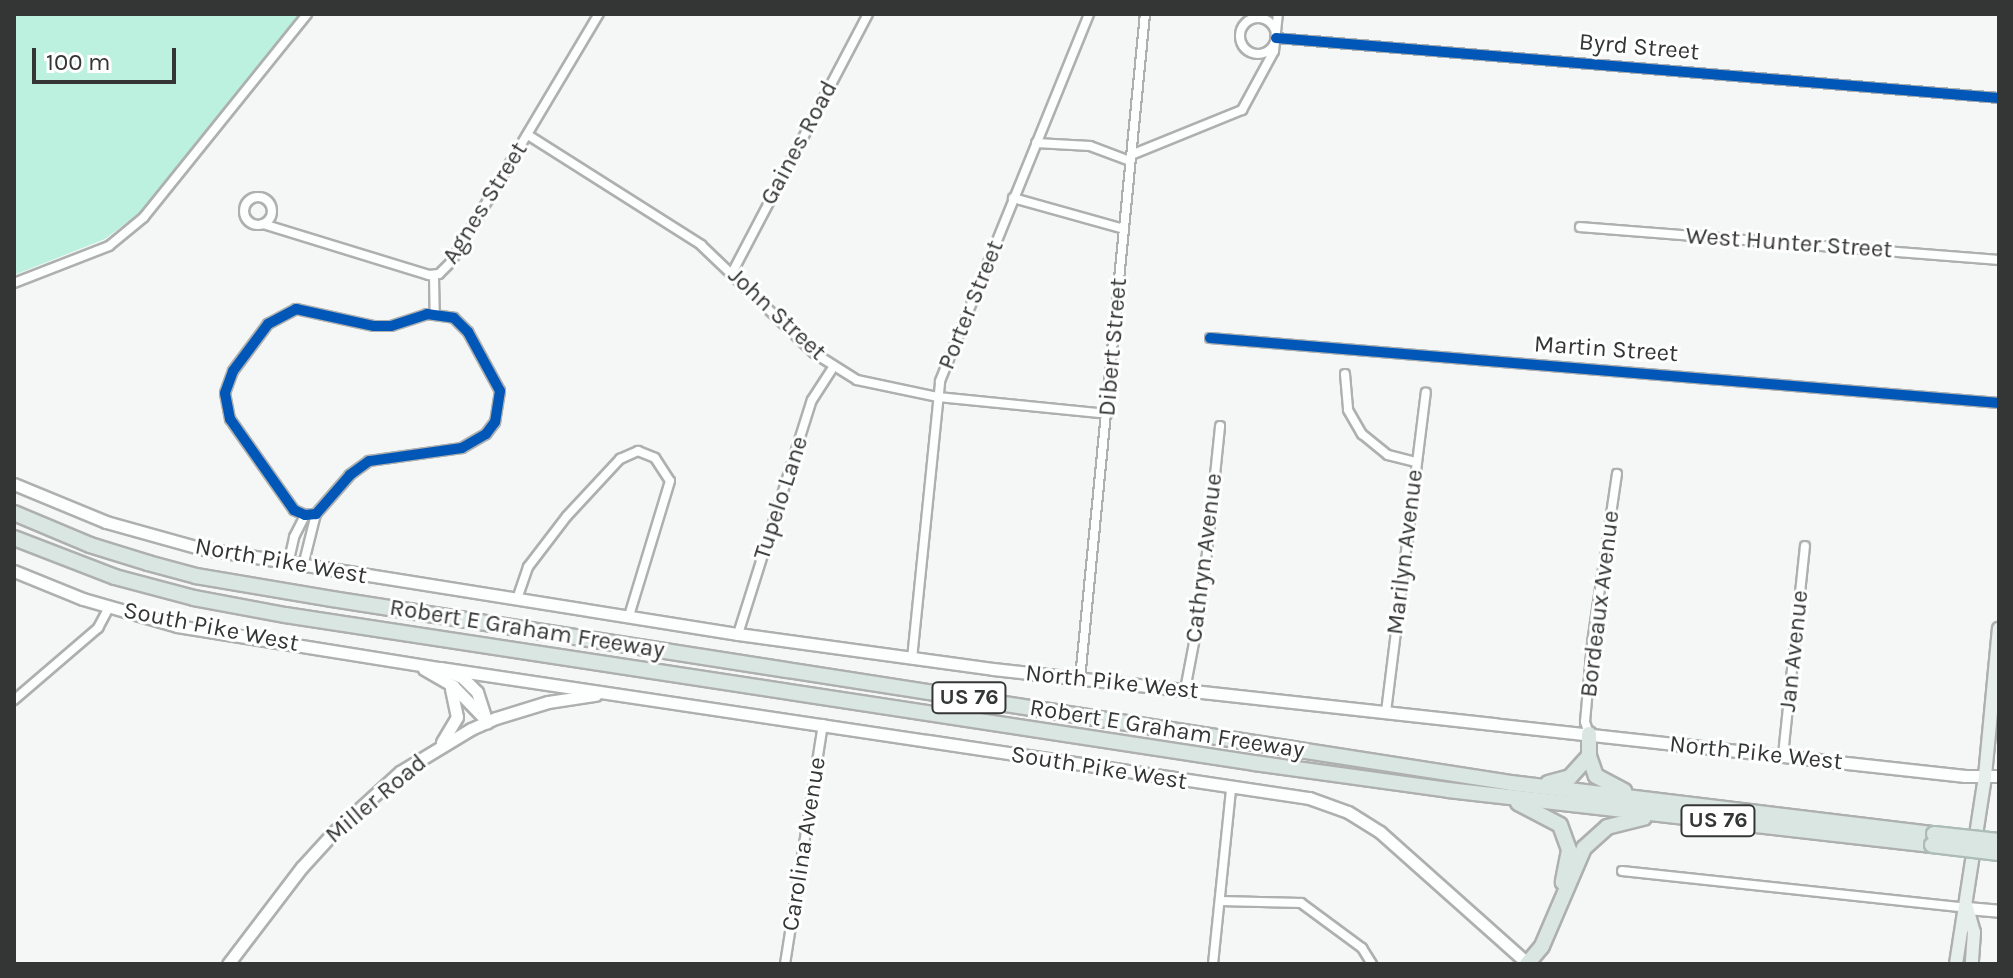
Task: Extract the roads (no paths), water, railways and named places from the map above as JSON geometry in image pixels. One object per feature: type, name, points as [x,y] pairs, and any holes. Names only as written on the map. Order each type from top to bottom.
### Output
[{"type":"highway","name":"Robert E Graham Freeway","points":[[14,513],[90,545],[196,576],[1507,790]]},
{"type":"highway","name":"Robert E Graham Freeway","points":[[14,538],[115,577],[232,606],[1098,740],[1933,839],[1999,841]]},
{"type":"highway","points":[[1589,734],[1589,756],[1602,782],[1670,809]]},
{"type":"highway","points":[[1507,790],[1563,781],[1577,772],[1589,756]]},
{"type":"highway","points":[[1507,790],[1560,825],[1569,850],[1556,918]]},
{"type":"highway","points":[[1528,964],[1542,946],[1584,848],[1594,837],[1626,821],[1670,809]]},
{"type":"highway","name":"Robert E Graham Freeway","points":[[1933,839],[1999,853]]},
{"type":"main road","name":"North Pike West","points":[[14,484],[93,517],[154,537],[288,564],[738,634],[1080,679],[1992,776]]},
{"type":"main road","name":"South Pike West","points":[[14,571],[109,607],[177,626],[440,668],[463,678],[477,692],[487,722]]},
{"type":"main road","points":[[1956,964],[1959,931],[1967,908],[1992,776],[1999,629]]},
{"type":"main road","name":"South Pike West","points":[[413,664],[447,682],[487,722]]},
{"type":"main road","points":[[440,668],[616,693]]},
{"type":"main road","points":[[434,750],[451,732],[457,717],[457,703],[447,682]]},
{"type":"main road","name":"South Pike West","points":[[616,693],[1231,789],[1309,798],[1348,812],[1380,832],[1528,964]]},
{"type":"main road","name":"Miller Road","points":[[228,964],[269,907],[334,832],[400,772],[487,722],[560,699],[616,693]]},
{"type":"main road","points":[[1967,908],[1999,911]]},
{"type":"main road","points":[[1967,908],[1974,932],[1972,964]]},
{"type":"street","points":[[14,283],[109,246],[144,217],[307,14]]},
{"type":"street","name":"Agnes Street","points":[[263,224],[434,275],[451,262],[599,14]]},
{"type":"street","name":"Gaines Road","points":[[732,273],[868,14]]},
{"type":"street","name":"Porter Street","points":[[912,659],[938,397],[947,358],[1089,14]]},
{"type":"street","name":"Dibert Street","points":[[1080,679],[1145,14]]},
{"type":"street","points":[[1036,143],[1090,146],[1130,158],[1242,110],[1274,51],[1278,14]]},
{"type":"street","name":"Byrd Street","points":[[1262,18],[1272,24],[1276,38],[1270,50],[1258,54],[1247,50],[1240,36],[1246,22],[1262,18]]},
{"type":"street","name":"Byrd Street","points":[[1276,38],[1999,98]]},
{"type":"street","name":"John Street","points":[[528,135],[657,215],[713,255],[797,338],[857,380],[938,397],[1107,414]]},
{"type":"street","points":[[1013,198],[1124,229]]},
{"type":"street","name":"West Hunter Street","points":[[1580,227],[1999,260]]},
{"type":"street","points":[[434,275],[435,314]]},
{"type":"street","points":[[303,566],[316,514],[350,475],[369,461],[462,448],[486,434],[495,422],[500,391],[485,360],[460,323],[435,314],[374,326],[296,309],[268,324],[233,371],[225,393],[230,419],[279,493],[294,510],[305,515],[316,514]]},
{"type":"street","name":"Martin Street","points":[[1210,338],[1999,403]]},
{"type":"street","name":"Tupelo Lane","points":[[738,634],[812,400],[834,366]]},
{"type":"street","points":[[1345,374],[1348,410],[1362,434],[1388,455],[1416,462]]},
{"type":"street","name":"Marilyn Avenue","points":[[1386,712],[1426,392]]},
{"type":"street","name":"Cathryn Avenue","points":[[1185,690],[1202,601],[1220,426]]},
{"type":"street","points":[[517,599],[528,567],[567,516],[620,459],[638,451],[655,458],[670,481],[629,616]]},
{"type":"street","name":"Bordeaux Avenue","points":[[1589,734],[1585,722],[1592,643],[1617,474]]},
{"type":"street","points":[[288,564],[294,537],[305,515]]},
{"type":"street","name":"Jan Avenue","points":[[1783,755],[1805,546]]},
{"type":"street","points":[[14,700],[89,636],[109,607]]},
{"type":"street","name":"Carolina Avenue","points":[[785,964],[823,724]]},
{"type":"street","points":[[1213,964],[1231,789]]},
{"type":"street","points":[[1622,871],[1967,908]]},
{"type":"street","points":[[1220,901],[1301,903],[1362,948],[1372,964]]}]
